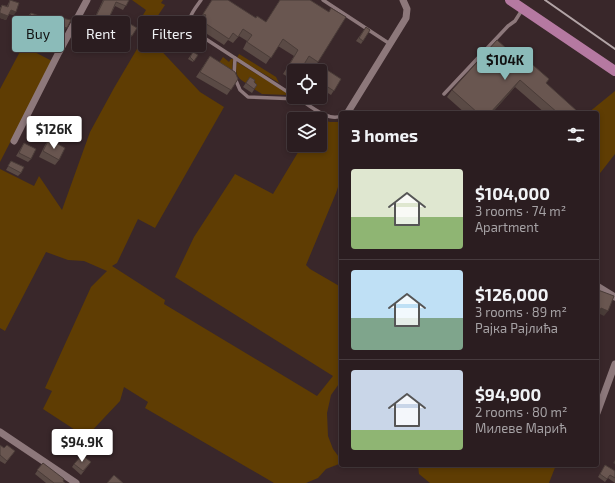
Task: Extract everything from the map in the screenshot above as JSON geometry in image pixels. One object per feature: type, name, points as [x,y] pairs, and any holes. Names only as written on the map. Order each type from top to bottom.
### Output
[{"type":"main road","points":[[510,0],[615,71]]},
{"type":"street","points":[[14,141],[87,0]]},
{"type":"street","points":[[347,111],[406,18],[408,9],[403,0]]},
{"type":"street","points":[[599,287],[615,296]]},
{"type":"street","points":[[599,408],[615,364]]},
{"type":"street","points":[[0,432],[76,483]]},
{"type":"lane","points":[[201,0],[190,18],[189,24],[192,30],[287,91]]},
{"type":"lane","points":[[323,0],[390,44]]},
{"type":"lane","points":[[444,94],[508,26],[514,22],[523,9]]},
{"type":"lane","points":[[235,58],[234,76],[240,90],[248,97],[287,97]]},
{"type":"lane","points":[[308,104],[330,117],[339,116]]},
{"type":"shaded area","points":[[132,0],[163,0],[161,3],[165,5],[158,16],[142,16],[146,10]]},
{"type":"shaded area","points":[[138,47],[138,52],[162,52],[200,92],[224,107],[155,228],[138,219],[117,263],[112,266],[165,300],[164,304],[317,396],[333,376],[175,277],[194,237],[235,174],[273,194],[298,152],[327,152],[327,121],[339,122],[339,184],[306,265],[310,269],[339,286],[339,384],[331,395],[327,413],[328,436],[333,449],[339,457],[339,464],[326,469],[318,478],[306,483],[274,483],[145,408],[148,402],[124,387],[120,401],[86,437],[43,409],[52,391],[45,388],[91,287],[107,271],[84,261],[68,260],[46,252],[5,331],[0,328],[0,169],[34,186],[39,176],[62,210],[90,132]]},
{"type":"shaded area","points":[[20,52],[35,52],[52,61],[0,162],[0,89]]},
{"type":"shaded area","points":[[239,54],[276,77],[279,83],[237,58]]},
{"type":"shaded area","points":[[223,57],[229,62],[233,59],[232,71],[217,66]]},
{"type":"shaded area","points":[[237,62],[286,92],[287,95],[262,94],[254,89],[248,80],[246,83],[240,79],[236,69]]},
{"type":"shaded area","points":[[615,91],[615,154],[599,174],[599,111],[590,111]]},
{"type":"shaded area","points":[[418,467],[555,467],[549,483],[430,483],[419,474]]},
{"type":"building","points":[[10,0],[19,3],[16,12],[11,10],[8,16],[0,13],[2,5],[8,7]]},
{"type":"building","points":[[104,0],[129,0],[126,6],[116,2],[110,16],[96,16]]},
{"type":"building","points":[[212,0],[228,0],[256,18],[257,16],[266,22],[280,0],[310,0],[329,12],[331,8],[346,17],[318,62],[309,56],[304,64],[290,64],[298,50],[283,39],[271,58],[247,42],[252,35],[243,29],[238,37],[233,33],[229,39],[206,24],[206,15],[203,14]]},
{"type":"building","points":[[31,13],[39,16],[30,16]]},
{"type":"building","points":[[64,18],[71,20],[67,28],[64,27]]},
{"type":"building","points":[[130,24],[137,28],[132,36],[130,35]]},
{"type":"building","points":[[366,27],[370,30],[363,41],[359,38]]},
{"type":"building","points":[[497,40],[514,55],[518,52],[549,79],[546,83],[577,111],[556,111],[520,80],[492,111],[476,111],[452,90]]},
{"type":"building","points":[[193,52],[198,55],[194,61],[190,57]]},
{"type":"building","points":[[210,56],[235,72],[238,79],[231,90],[200,72]]},
{"type":"building","points":[[327,70],[341,79],[334,91],[327,86]]},
{"type":"building","points":[[250,77],[255,80],[254,82],[257,85],[254,89],[246,83]]},
{"type":"building","points":[[49,139],[65,148],[59,160],[43,151]]},
{"type":"building","points":[[24,143],[36,149],[31,159],[19,153]]},
{"type":"building","points":[[11,161],[24,167],[21,173],[8,166]]},
{"type":"building","points":[[599,290],[614,296],[608,311],[601,308],[599,313]]},
{"type":"building","points":[[0,445],[4,448],[7,445],[15,451],[7,461],[0,455]]},
{"type":"building","points":[[82,455],[91,462],[83,471],[74,464]]},
{"type":"building","points":[[43,463],[64,479],[63,481],[65,483],[54,483],[37,470]]},
{"type":"building","points":[[605,465],[615,471],[615,478],[610,475],[607,479],[600,474]]},
{"type":"building","points":[[114,475],[123,483],[107,483]]},
{"type":"railway","points":[[545,0],[615,49]]}]
